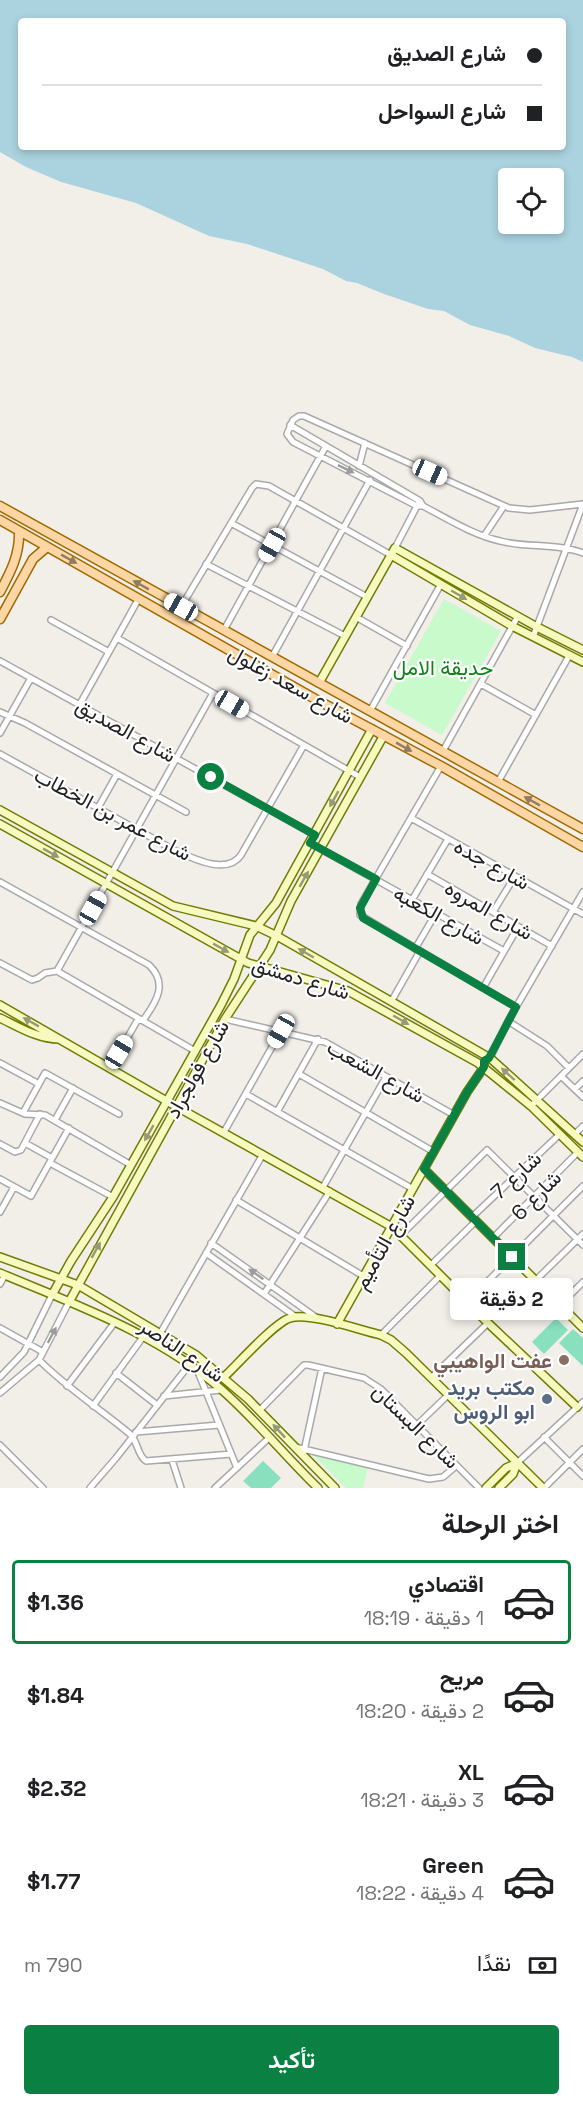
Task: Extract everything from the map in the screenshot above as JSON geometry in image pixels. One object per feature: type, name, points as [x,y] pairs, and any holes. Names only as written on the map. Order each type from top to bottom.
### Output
[{"type":"main road","name":"شارع سعد زغلول","points":[[0,506],[583,829]]},
{"type":"main road","name":"شارع سعد زغلول","points":[[0,520],[583,847]]},
{"type":"main road","points":[[0,591],[14,565],[19,547],[19,531]]},
{"type":"main road","points":[[0,619],[33,559],[47,547]]},
{"type":"main road","points":[[14,565],[27,571]]},
{"type":"main road","points":[[243,658],[250,645]]},
{"type":"street","points":[[533,637],[568,548],[583,504],[530,510],[504,506],[304,416],[295,417],[290,425],[288,438],[320,457],[484,536],[519,544],[568,548],[583,553]]},
{"type":"street","points":[[290,425],[420,504]]},
{"type":"street","points":[[358,465],[365,443]]},
{"type":"street","points":[[224,630],[326,446]]},
{"type":"street","points":[[272,657],[374,474]]},
{"type":"street","points":[[181,607],[256,484],[269,486],[512,626],[583,662]]},
{"type":"street","points":[[319,683],[420,504]]},
{"type":"street","points":[[484,536],[504,506]]},
{"type":"street","points":[[231,523],[367,597]]},
{"type":"street","points":[[395,548],[583,650]]},
{"type":"street","points":[[206,564],[345,636]]},
{"type":"street","points":[[370,711],[446,576]]},
{"type":"street","points":[[80,704],[139,598]]},
{"type":"street","points":[[443,752],[518,616]]},
{"type":"street","points":[[356,617],[407,646]]},
{"type":"street","points":[[51,620],[109,652]]},
{"type":"street","points":[[117,638],[360,777]]},
{"type":"street","points":[[498,782],[569,656]]},
{"type":"street","name":"شارع الصديق","points":[[0,661],[315,835]]},
{"type":"street","points":[[0,733],[31,678]]},
{"type":"street","points":[[481,684],[536,715]]},
{"type":"street","points":[[57,971],[213,693]]},
{"type":"street","points":[[0,712],[25,723],[186,812]]},
{"type":"street","name":"شارع فولجراد","points":[[0,1377],[21,1356],[61,1278],[113,1197],[230,987],[247,941],[256,926],[276,903],[372,729]]},
{"type":"street","name":"شارع فولجراد","points":[[0,1393],[39,1360],[225,1019],[270,950],[287,908],[384,735]]},
{"type":"street","name":"شارع عمر بن الخطاب","points":[[0,754],[186,855],[227,866],[238,861],[304,745]]},
{"type":"street","points":[[441,766],[360,908],[360,915],[516,1007]]},
{"type":"street","points":[[98,808],[117,774]]},
{"type":"street","name":"شارع دمشق","points":[[0,810],[173,906],[256,926],[276,936],[489,1058],[583,1142]]},
{"type":"street","name":"شارع جده","points":[[411,818],[583,914]]},
{"type":"street","name":"شارع دمشق","points":[[0,824],[240,959],[259,967],[348,991],[484,1067],[531,1106],[581,1154]]},
{"type":"street","points":[[412,900],[448,839]]},
{"type":"street","name":"شارع الكعبه","points":[[310,843],[504,951]]},
{"type":"street","name":"شارع المروه","points":[[427,874],[552,946]]},
{"type":"street","points":[[493,912],[515,876]]},
{"type":"street","points":[[0,882],[149,965],[154,970],[160,982],[159,996],[145,1018],[137,1021],[110,1068]]},
{"type":"street","name":"شارع التأميم","points":[[337,1324],[454,1115],[484,1067],[489,1064],[489,1058],[508,1021],[583,892]]},
{"type":"street","points":[[391,1002],[436,913]]},
{"type":"street","points":[[483,988],[518,927]]},
{"type":"street","points":[[0,963],[32,980],[45,972],[57,971],[195,1051]]},
{"type":"street","points":[[0,1005],[392,1227],[488,1323],[580,1409]]},
{"type":"street","points":[[0,1018],[42,1037],[62,1039]]},
{"type":"street","name":"شارع الشعب","points":[[225,1019],[318,1039],[454,1115]]},
{"type":"street","points":[[508,1021],[547,1046],[569,1068]]},
{"type":"street","points":[[428,1036],[433,1026]]},
{"type":"street","points":[[224,1132],[281,1031]]},
{"type":"street","points":[[277,1112],[318,1039]]},
{"type":"street","points":[[531,1106],[583,1054]]},
{"type":"street","points":[[0,1063],[39,1084]]},
{"type":"street","points":[[23,1113],[45,1073],[119,1114]]},
{"type":"street","points":[[299,1074],[434,1152]]},
{"type":"street","points":[[561,1076],[583,1097]]},
{"type":"street","points":[[264,1294],[301,1239],[344,1150],[386,1077]]},
{"type":"street","points":[[575,1089],[583,1081]]},
{"type":"street","points":[[55,1120],[73,1088]]},
{"type":"street","points":[[246,1094],[413,1189]]},
{"type":"street","points":[[0,1103],[23,1113],[40,1114],[55,1120],[131,1165]]},
{"type":"street","points":[[0,1144],[17,1152],[21,1150],[40,1114]]},
{"type":"street","points":[[575,1134],[583,1126]]},
{"type":"street","points":[[0,1179],[31,1196],[69,1128]]},
{"type":"street","name":"شارع 7","points":[[431,1265],[514,1177],[560,1134]]},
{"type":"street","points":[[25,1143],[113,1197]]},
{"type":"street","points":[[401,1235],[488,1150],[583,1245]]},
{"type":"street","points":[[161,1332],[263,1154]]},
{"type":"street","name":"شارع 6","points":[[493,1238],[534,1196],[581,1154]]},
{"type":"street","points":[[424,1169],[582,1324]]},
{"type":"street","points":[[467,1302],[583,1186]]},
{"type":"street","points":[[0,1212],[14,1187]]},
{"type":"street","points":[[236,1200],[365,1277]]},
{"type":"street","points":[[536,1280],[583,1234]]},
{"type":"street","points":[[211,1243],[321,1320]]},
{"type":"street","points":[[206,1253],[296,1317],[321,1320],[381,1335],[396,1344],[543,1488],[583,1449]]},
{"type":"street","name":"شارع الناصر","points":[[0,1257],[78,1285],[182,1345],[224,1377],[293,1446],[303,1452],[334,1488]]},
{"type":"street","points":[[0,1284],[3,1274]]},
{"type":"street","name":"شارع الناصر","points":[[3,1274],[115,1322],[189,1365],[221,1390],[270,1437],[313,1487]]},
{"type":"street","points":[[381,1335],[441,1275]]},
{"type":"street","points":[[561,1305],[583,1282]]},
{"type":"street","points":[[224,1377],[279,1324],[296,1317]]},
{"type":"street","points":[[67,1386],[115,1322]]},
{"type":"street","points":[[431,1378],[488,1323]]},
{"type":"street","points":[[0,1328],[43,1352]]},
{"type":"street","points":[[93,1406],[143,1337]]},
{"type":"street","points":[[176,1357],[177,1350],[182,1345]]},
{"type":"street","points":[[39,1360],[67,1386],[134,1434],[142,1458],[146,1461],[231,1454]]},
{"type":"street","points":[[90,1488],[189,1365]]},
{"type":"street","name":"شارع البستان","points":[[259,1411],[301,1367],[308,1365],[370,1380],[479,1488]]},
{"type":"street","points":[[322,1368],[303,1452],[429,1479],[443,1477],[456,1466]]},
{"type":"street","points":[[198,1372],[237,1468]]},
{"type":"street","points":[[116,1373],[157,1405]]},
{"type":"street","points":[[164,1396],[221,1390]]},
{"type":"street","points":[[417,1425],[448,1395]]},
{"type":"street","points":[[486,1488],[506,1468],[517,1462],[580,1409],[583,1402]]},
{"type":"street","points":[[134,1434],[219,1425]]},
{"type":"street","points":[[215,1488],[270,1437]]},
{"type":"street","points":[[544,1437],[583,1476]]},
{"type":"street","points":[[0,1446],[43,1488]]},
{"type":"street","points":[[172,1460],[182,1488]]},
{"type":"street","points":[[499,1488],[513,1474],[517,1462]]},
{"type":"green space","name":"حديقة الامل","points":[[444,599],[501,631],[442,735],[385,703]]},
{"type":"green space","points":[[556,1318],[568,1330],[544,1354],[532,1342]]},
{"type":"green space","points":[[573,1329],[583,1338],[583,1366],[559,1343]]},
{"type":"green space","points":[[311,1453],[368,1467],[363,1488],[346,1488]]},
{"type":"green space","points":[[263,1461],[281,1478],[271,1488],[251,1488],[243,1481]]},
{"type":"water","points":[[0,0],[583,0],[583,362],[470,325],[444,311],[428,309],[346,281],[323,269],[247,244],[209,236],[136,203],[61,182],[26,167],[0,152]]},
{"type":"place","name":"عفت الواهيبي","points":[[564,1360]]},
{"type":"place","name":"مكتب بريد ابو الروس","points":[[547,1399]]},
{"type":"route","points":[[211,777],[315,835],[310,843],[376,879],[360,908],[360,915],[363,918],[516,1007],[489,1058],[484,1061],[484,1067],[467,1092],[424,1169],[512,1257]]}]
